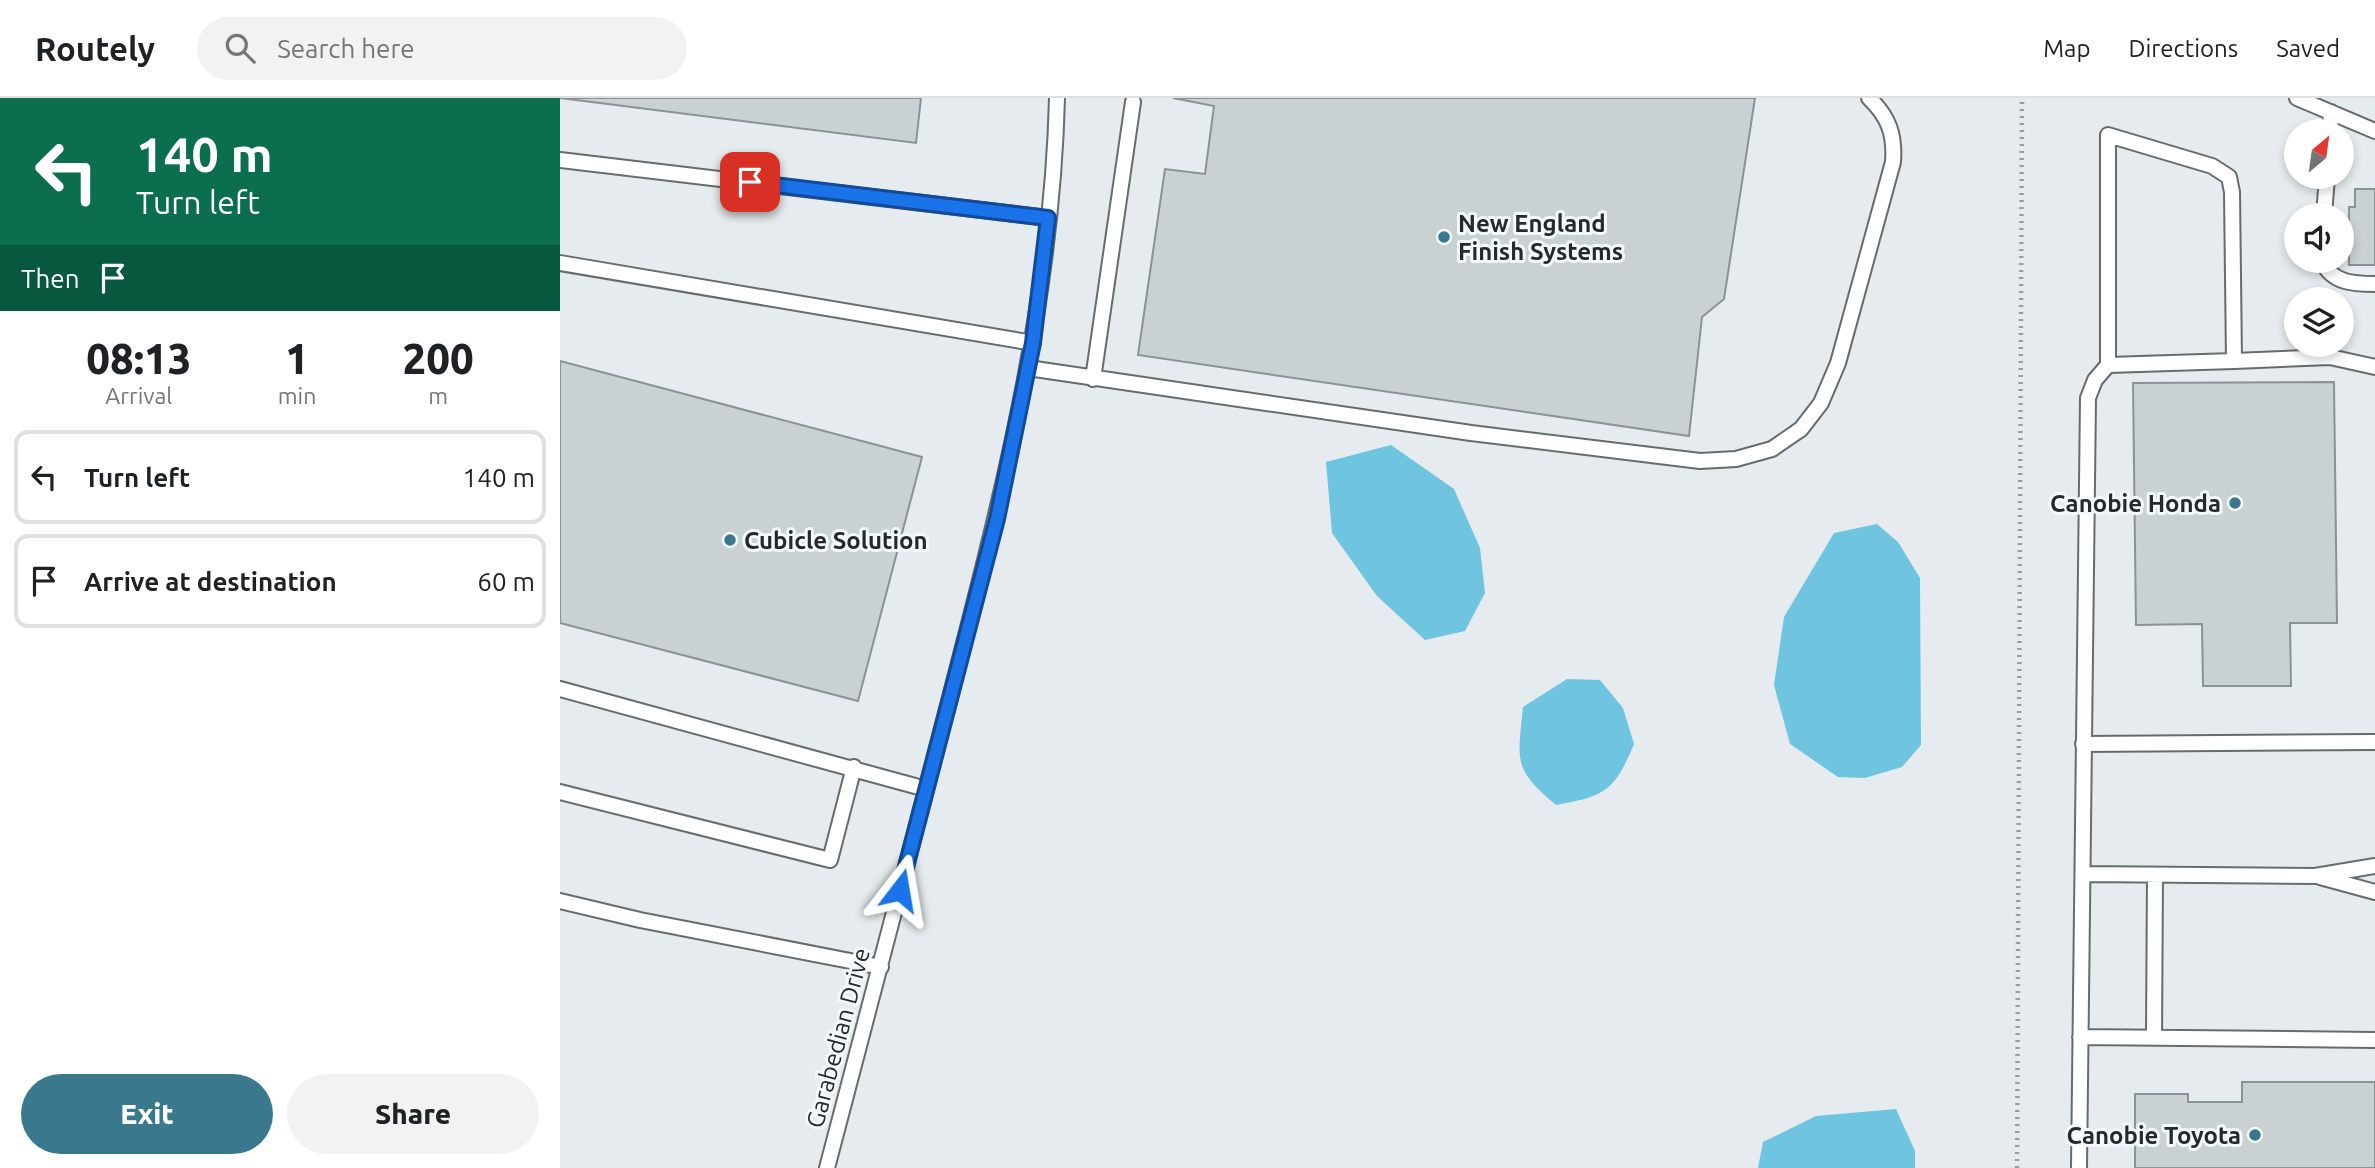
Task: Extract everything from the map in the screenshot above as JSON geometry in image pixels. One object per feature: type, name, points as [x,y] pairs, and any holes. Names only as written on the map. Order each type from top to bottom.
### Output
[{"type":"lane","name":"Garabedian Drive","points":[[827,1168],[997,519],[1033,343],[1048,218],[1057,98]]},
{"type":"lane","points":[[1028,368],[1471,433],[1700,461],[1736,459],[1772,449],[1801,429],[1821,403],[1838,363],[1849,326],[1894,153],[1890,125],[1869,98]]},
{"type":"lane","points":[[2297,98],[2375,131]]},
{"type":"lane","points":[[1093,379],[1133,102]]},
{"type":"lane","points":[[2331,112],[2331,119]]},
{"type":"lane","points":[[2079,1168],[2088,398],[2095,380],[2108,365],[2108,135],[2212,166],[2229,177],[2232,192],[2234,361]]},
{"type":"lane","points":[[560,160],[1048,218]]},
{"type":"lane","points":[[560,263],[1033,343]]},
{"type":"lane","points":[[2330,273],[2339,280],[2375,284]]},
{"type":"lane","points":[[2108,365],[2330,357],[2375,367]]},
{"type":"lane","points":[[560,689],[854,767],[926,789]]},
{"type":"lane","points":[[2083,744],[2375,741]]},
{"type":"lane","points":[[560,792],[830,860],[854,767]]},
{"type":"lane","points":[[2084,874],[2315,876],[2375,866]]},
{"type":"lane","points":[[2154,1038],[2155,875]]},
{"type":"lane","points":[[2315,876],[2375,891]]},
{"type":"lane","points":[[560,901],[640,920],[881,967]]},
{"type":"lane","points":[[2080,1037],[2375,1040]]},
{"type":"path","points":[[2017,1168],[2022,98]]},
{"type":"water","points":[[1391,445],[1454,489],[1480,548],[1485,593],[1465,631],[1425,640],[1377,596],[1332,533],[1326,462]]},
{"type":"water","points":[[1877,524],[1898,542],[1920,578],[1921,745],[1902,767],[1865,778],[1838,777],[1790,744],[1774,685],[1784,617],[1834,533]]},
{"type":"water","points":[[1567,679],[1600,680],[1623,708],[1634,744],[1620,773],[1606,789],[1586,798],[1556,805],[1525,772],[1521,762],[1520,740],[1523,707]]},
{"type":"water","points":[[1896,1109],[1915,1151],[1915,1168],[1758,1168],[1763,1142],[1816,1116]]},
{"type":"building","points":[[560,98],[921,98],[916,143]]},
{"type":"building","name":"New England Finish Systems","points":[[1173,98],[1755,98],[1724,299],[1702,317],[1689,436],[1138,355],[1165,169],[1205,174],[1214,106]]},
{"type":"building","points":[[2355,189],[2375,189],[2375,265],[2354,265]]},
{"type":"building","name":"Cubicle Solution","points":[[560,361],[922,457],[858,701],[560,623]]},
{"type":"building","name":"Canobie Honda","points":[[2334,382],[2337,623],[2290,623],[2291,686],[2203,686],[2202,624],[2136,625],[2133,383]]},
{"type":"building","name":"Canobie Toyota","points":[[2242,1082],[2375,1082],[2375,1168],[2135,1168],[2135,1094],[2188,1094],[2188,1102],[2242,1102]]},
{"type":"place","name":"New England Finish Systems","points":[[1444,237]]},
{"type":"place","name":"Canobie Honda","points":[[2235,503]]},
{"type":"place","name":"Cubicle Solution","points":[[730,540]]},
{"type":"place","name":"Canobie Toyota","points":[[2255,1135]]},
{"type":"route","points":[[750,182],[1048,218],[1033,343],[997,519],[900,890]]}]
